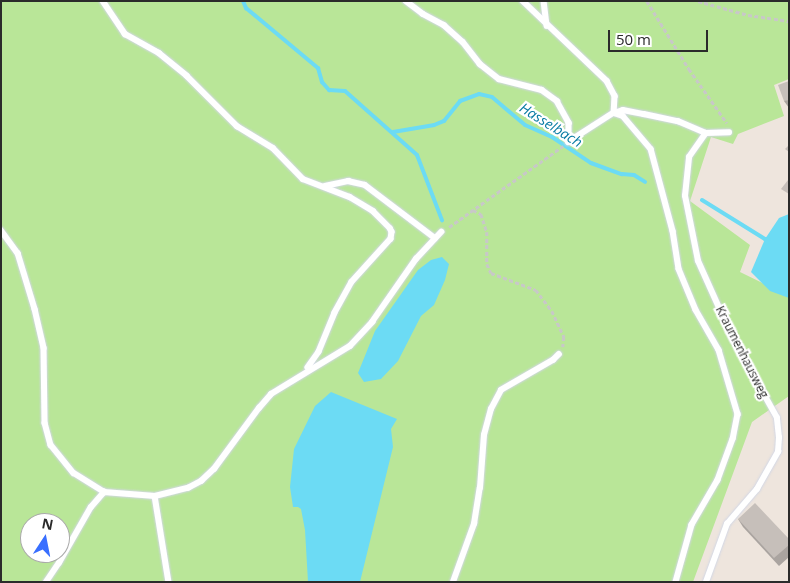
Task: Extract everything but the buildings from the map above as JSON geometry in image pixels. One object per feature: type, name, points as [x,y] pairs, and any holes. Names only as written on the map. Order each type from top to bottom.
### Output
[{"type":"lane","points":[[103,1],[125,34],[159,53],[187,76],[237,126],[273,148],[303,179],[350,197],[373,211],[387,224],[392,236],[352,282],[335,313],[319,352],[305,372]]},
{"type":"lane","points":[[406,1],[423,14],[444,26],[463,42],[480,64],[499,79],[542,90],[557,101],[569,123],[569,142],[614,113],[623,110],[678,121],[706,133],[729,132]]},
{"type":"lane","points":[[523,1],[607,82],[615,96],[614,113]]},
{"type":"lane","points":[[544,1],[547,26]]},
{"type":"lane","points":[[614,113],[623,116],[651,149],[673,231],[679,269],[696,310],[719,350],[738,414],[733,439],[718,480],[692,525],[676,582]]},
{"type":"lane","name":"Kraumenhausweg","points":[[706,133],[689,157],[685,196],[698,261],[732,337],[777,418],[779,438],[778,452],[757,489],[727,524],[706,582]]},
{"type":"lane","points":[[325,186],[348,182],[365,185],[435,238]]},
{"type":"lane","points":[[1,230],[18,253],[37,316],[44,348],[45,423],[50,445],[74,473],[104,492],[155,496],[188,488],[201,481],[214,469],[271,394],[305,372],[333,358],[361,335],[416,259],[441,232]]},
{"type":"lane","points":[[453,582],[474,524],[480,488],[484,435],[491,409],[501,390],[553,360],[558,354]]},
{"type":"lane","points":[[46,582],[91,507],[104,492]]},
{"type":"lane","points":[[155,496],[168,582]]},
{"type":"path","points":[[647,1],[693,75],[726,119],[729,132]]},
{"type":"path","points":[[698,1],[748,15],[789,21]]},
{"type":"path","points":[[441,232],[558,150]]},
{"type":"path","points":[[473,210],[481,214],[487,232],[488,264],[491,274],[536,290],[544,298],[564,337],[563,347],[558,354]]},
{"type":"green space","points":[[1,1],[789,1],[789,79],[774,85],[784,116],[738,134],[733,144],[711,137],[690,201],[750,245],[740,272],[789,296],[789,396],[752,422],[693,582],[1,582]]},
{"type":"water","points":[[789,214],[789,298],[770,291],[751,272],[765,239],[779,218]]},
{"type":"water","points":[[442,257],[449,264],[445,280],[434,305],[421,316],[398,361],[381,379],[364,382],[358,373],[375,331],[418,270],[431,260]]},
{"type":"water","points":[[331,392],[397,419],[391,429],[393,447],[360,582],[308,582],[305,530],[301,509],[293,507],[290,487],[294,449],[315,406]]},
{"type":"waterway","name":"Hasselbach","points":[[243,1],[246,8],[318,68],[322,82],[329,90],[345,91],[417,155],[442,220]]},
{"type":"waterway","name":"Hasselbach","points":[[393,132],[434,125],[444,121],[460,101],[479,94],[492,97],[525,125],[552,137],[591,163],[622,174],[634,175],[645,182]]},
{"type":"waterway","name":"Hasselbach","points":[[702,200],[765,239],[769,239]]}]
